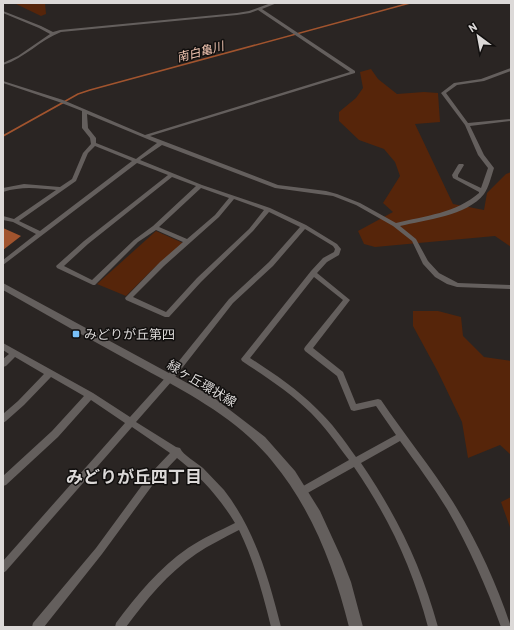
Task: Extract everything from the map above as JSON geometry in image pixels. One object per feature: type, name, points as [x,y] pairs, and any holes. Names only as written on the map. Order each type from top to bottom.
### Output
[{"type":"street","points":[[3,64],[21,56],[51,34],[60,31],[237,14],[259,9],[275,3]]},
{"type":"street","points":[[146,136],[353,72],[259,9]]},
{"type":"street","points":[[3,12],[40,27],[51,34]]},
{"type":"street","points":[[395,225],[453,211],[470,204],[482,191],[491,168],[481,154],[467,125],[443,93],[445,90],[456,84],[482,80],[511,69]]},
{"type":"street","points":[[3,82],[84,110],[162,143],[277,187],[335,195],[358,204],[395,225],[414,240],[425,262],[437,275],[449,282],[457,285],[511,287]]},
{"type":"street","points":[[84,110],[85,128],[93,138],[94,144]]},
{"type":"street","points":[[467,125],[511,120]]},
{"type":"street","points":[[3,264],[137,160],[162,143]]},
{"type":"street","points":[[94,144],[200,186],[268,209],[304,226],[335,245],[338,249],[337,253],[325,260],[313,273],[245,359],[279,381],[312,408],[355,461],[391,516],[412,558],[427,601],[433,627]]},
{"type":"street","points":[[15,221],[74,180],[86,153],[94,144]]},
{"type":"street","points":[[461,165],[455,175],[456,178],[482,191]]},
{"type":"street","points":[[171,174],[124,213],[99,230],[58,266],[93,283],[136,241],[155,227],[200,186]]},
{"type":"street","points":[[3,190],[10,187],[23,185],[62,189]]},
{"type":"street","points":[[233,197],[217,216],[162,264],[128,298],[168,315],[199,280],[251,230],[268,209]]},
{"type":"street","points":[[3,218],[15,221],[41,234]]},
{"type":"street","points":[[3,568],[169,379],[231,301],[271,264],[304,226]]},
{"type":"street","points":[[155,227],[188,242]]},
{"type":"street","points":[[313,273],[347,300],[308,349],[340,374],[354,408],[378,402],[440,490],[462,528],[485,573],[506,627]]},
{"type":"street","name":"緑ヶ丘環状線","points":[[3,286],[209,400],[235,419],[276,457],[301,492],[318,522],[334,557],[352,608],[356,627]]},
{"type":"street","points":[[3,346],[48,374],[90,395],[177,451],[200,470],[221,494],[241,524],[266,585],[276,627]]},
{"type":"street","points":[[3,364],[14,354]]},
{"type":"street","points":[[3,419],[21,403],[48,374]]},
{"type":"street","points":[[3,482],[55,434],[90,395]]},
{"type":"street","points":[[301,492],[401,436]]},
{"type":"street","points":[[38,627],[99,551],[154,476],[177,451]]},
{"type":"street","points":[[120,627],[132,610],[162,575],[192,552],[241,524]]},
{"type":"shaded area","points":[[14,3],[45,3],[46,14],[41,16]]},
{"type":"shaded area","points":[[371,69],[378,79],[397,94],[424,92],[438,93],[440,122],[415,124],[453,204],[484,210],[487,193],[506,174],[511,172],[511,247],[495,236],[375,247],[364,244],[358,231],[393,212],[383,203],[400,176],[395,162],[384,149],[359,140],[339,121],[339,112],[356,98],[363,88],[360,72]]},
{"type":"shaded area","points":[[3,228],[21,236],[3,250]]},
{"type":"shaded area","points":[[156,231],[183,243],[154,268],[126,296],[97,284]]},
{"type":"shaded area","points":[[413,311],[438,311],[461,317],[463,336],[484,357],[511,361],[511,455],[500,445],[468,458],[462,422],[438,372],[413,326]]},
{"type":"shaded area","points":[[511,497],[511,530],[501,502]]},
{"type":"waterway","name":"南白亀川","points":[[62,103],[78,94],[90,90],[410,3]]},
{"type":"waterway","name":"南白亀川","points":[[3,136],[64,102]]},
{"type":"place","name":"みどりが丘第四","points":[[76,334]]},
{"type":"district","name":"みどりが丘四丁目","points":[[134,476]]}]
